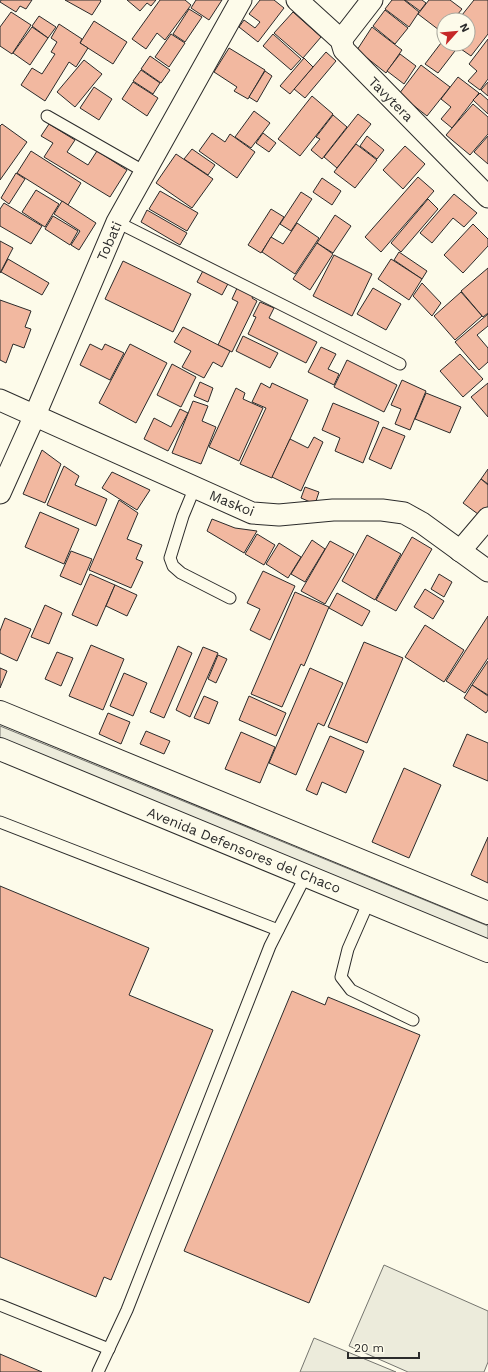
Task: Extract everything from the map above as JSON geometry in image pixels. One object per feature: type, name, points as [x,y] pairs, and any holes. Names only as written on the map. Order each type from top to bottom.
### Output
[{"type":"highway","points":[[0,712],[488,913]]},
{"type":"highway","name":"Avenida Defensores del Chaco","points":[[0,749],[488,950]]},
{"type":"street","name":"Tobati","points":[[0,493],[35,415],[117,222],[241,0]]},
{"type":"street","name":"Tavytera","points":[[297,0],[341,40],[344,50],[488,197]]},
{"type":"street","points":[[341,40],[372,0]]},
{"type":"street","name":"Maskoi","points":[[0,400],[252,513],[279,515],[333,510],[382,510],[404,513],[422,523],[488,571]]},
{"type":"street","points":[[460,551],[488,518]]},
{"type":"lane","points":[[47,116],[145,172]]},
{"type":"lane","points":[[117,222],[400,364]]},
{"type":"lane","points":[[195,487],[183,516],[170,558],[173,566],[181,573],[230,598]]},
{"type":"lane","points":[[0,822],[278,930]]},
{"type":"lane","points":[[98,1372],[130,1302],[270,946],[306,875]]},
{"type":"lane","points":[[369,901],[348,949],[341,977],[351,990],[413,1020]]},
{"type":"lane","points":[[0,1305],[109,1349]]},
{"type":"shaded area","points":[[0,726],[488,926],[488,940],[0,739]]},
{"type":"shaded area","points":[[384,1265],[488,1311],[488,1362],[484,1372],[408,1372],[349,1346]]},
{"type":"shaded area","points":[[314,1338],[396,1372],[300,1372]]},
{"type":"building","points":[[1,0],[32,0],[26,9],[20,6],[16,12],[0,2]]},
{"type":"building","points":[[65,0],[100,0],[101,1],[92,15]]},
{"type":"building","points":[[127,0],[156,0],[151,6],[147,3],[140,11]]},
{"type":"building","points":[[160,0],[185,0],[191,5],[165,40],[157,33],[146,49],[132,39]]},
{"type":"building","points":[[196,0],[222,0],[209,20],[191,8]]},
{"type":"building","points":[[260,0],[274,0],[284,8],[258,42],[239,27],[244,20],[255,28],[260,22],[249,14]]},
{"type":"building","points":[[392,0],[404,0],[419,12],[409,27],[385,9]]},
{"type":"building","points":[[405,0],[422,0],[426,3],[420,11]]},
{"type":"building","points":[[429,0],[450,0],[462,9],[460,12],[436,12],[436,28],[418,14]]},
{"type":"building","points":[[474,0],[488,0],[488,34],[476,50],[476,12],[464,12]]},
{"type":"building","points":[[189,9],[202,17],[185,42],[173,34]]},
{"type":"building","points":[[385,10],[408,28],[395,44],[373,26]]},
{"type":"building","points":[[11,12],[31,25],[12,54],[0,46],[0,27]]},
{"type":"building","points":[[293,12],[321,37],[303,58],[274,33]]},
{"type":"building","points":[[39,16],[56,27],[48,38],[32,26]]},
{"type":"building","points":[[94,21],[127,42],[113,64],[80,43]]},
{"type":"building","points":[[59,24],[82,39],[80,43],[88,48],[76,67],[69,62],[45,101],[21,85],[32,68],[42,74],[55,54],[51,52],[57,42],[51,38]]},
{"type":"building","points":[[32,27],[48,38],[30,65],[13,53]]},
{"type":"building","points":[[372,27],[402,50],[386,73],[357,50]]},
{"type":"building","points":[[171,34],[185,43],[169,67],[155,57]]},
{"type":"building","points":[[273,34],[301,59],[291,70],[263,46]]},
{"type":"building","points":[[488,39],[488,79],[480,90],[468,81],[477,71],[469,64]]},
{"type":"building","points":[[229,48],[265,70],[248,99],[234,91],[237,87],[214,72]]},
{"type":"building","points":[[436,50],[436,52],[454,52],[438,73],[425,64]]},
{"type":"building","points":[[326,52],[336,61],[305,98],[294,89]]},
{"type":"building","points":[[465,52],[474,52],[471,56]]},
{"type":"building","points":[[400,54],[416,66],[404,84],[387,71]]},
{"type":"building","points":[[150,56],[170,70],[161,83],[141,69]]},
{"type":"building","points":[[304,58],[313,67],[290,94],[280,86]]},
{"type":"building","points":[[84,60],[102,74],[75,107],[57,92]]},
{"type":"building","points":[[421,65],[450,87],[427,116],[399,94]]},
{"type":"building","points":[[141,70],[160,83],[153,94],[133,81]]},
{"type":"building","points":[[265,71],[272,76],[257,102],[249,97]]},
{"type":"building","points":[[458,77],[479,93],[452,128],[441,119],[451,107],[441,99]]},
{"type":"building","points":[[133,82],[158,98],[147,116],[122,99]]},
{"type":"building","points":[[488,82],[488,96],[481,90]]},
{"type":"building","points":[[94,87],[112,99],[99,120],[80,108]]},
{"type":"building","points":[[480,93],[488,100],[488,114],[473,100]]},
{"type":"building","points":[[312,96],[333,114],[300,156],[278,139]]},
{"type":"building","points":[[473,104],[488,117],[488,134],[470,155],[446,135]]},
{"type":"building","points":[[254,111],[270,123],[251,148],[235,137]]},
{"type":"building","points":[[358,114],[371,124],[337,168],[324,157]]},
{"type":"building","points":[[333,115],[347,127],[322,159],[311,150],[320,139],[316,137]]},
{"type":"building","points":[[2,124],[27,142],[0,180],[0,126]]},
{"type":"building","points":[[49,124],[75,140],[67,152],[88,165],[97,151],[127,170],[110,197],[44,157],[53,143],[41,136]]},
{"type":"building","points":[[212,133],[225,142],[230,134],[255,152],[237,178],[199,151]]},
{"type":"building","points":[[263,133],[276,143],[269,152],[256,143]]},
{"type":"building","points":[[367,136],[384,150],[377,159],[360,146]]},
{"type":"building","points":[[488,136],[488,164],[474,152]]},
{"type":"building","points":[[356,144],[377,160],[355,188],[334,172]]},
{"type":"building","points":[[405,146],[425,164],[403,189],[383,170]]},
{"type":"building","points":[[192,149],[215,165],[208,175],[184,159]]},
{"type":"building","points":[[31,151],[81,183],[68,205],[17,173]]},
{"type":"building","points":[[176,154],[213,179],[192,208],[156,183]]},
{"type":"building","points":[[16,173],[25,179],[9,204],[1,198]]},
{"type":"building","points":[[418,177],[434,191],[381,252],[365,237]]},
{"type":"building","points":[[322,178],[341,191],[332,205],[313,192]]},
{"type":"building","points":[[36,190],[59,204],[45,227],[22,212]]},
{"type":"building","points":[[160,191],[198,213],[187,231],[149,209]]},
{"type":"building","points":[[301,192],[312,199],[291,231],[280,224]]},
{"type":"building","points":[[454,194],[477,213],[464,227],[453,218],[432,243],[420,233]]},
{"type":"building","points":[[428,199],[438,209],[401,252],[391,243]]},
{"type":"building","points":[[62,201],[96,223],[79,250],[71,245],[80,231],[54,214]]},
{"type":"building","points":[[4,203],[42,226],[31,244],[0,226],[0,209]]},
{"type":"building","points":[[271,209],[284,217],[261,253],[248,245]]},
{"type":"building","points":[[147,210],[187,233],[180,245],[141,222]]},
{"type":"building","points":[[335,215],[351,226],[333,253],[317,243]]},
{"type":"building","points":[[53,216],[78,231],[70,245],[45,229]]},
{"type":"building","points":[[297,223],[319,238],[295,274],[262,252],[271,237],[283,244]]},
{"type":"building","points":[[473,224],[488,239],[488,246],[463,273],[444,255]]},
{"type":"building","points":[[0,241],[13,248],[0,273]]},
{"type":"building","points":[[317,243],[333,254],[310,290],[293,279]]},
{"type":"building","points":[[399,252],[427,271],[422,279],[394,260]]},
{"type":"building","points":[[334,255],[372,274],[352,316],[313,296]]},
{"type":"building","points":[[8,259],[49,283],[42,295],[1,272]]},
{"type":"building","points":[[391,259],[422,279],[409,300],[378,279]]},
{"type":"building","points":[[123,261],[191,294],[173,332],[105,299]]},
{"type":"building","points":[[205,267],[230,280],[222,295],[197,282]]},
{"type":"building","points":[[488,268],[488,313],[483,317],[461,291]]},
{"type":"building","points":[[422,283],[441,303],[432,316],[413,296]]},
{"type":"building","points":[[238,286],[254,294],[252,298],[257,301],[232,352],[218,345],[238,302],[232,299]]},
{"type":"building","points":[[373,288],[401,304],[386,330],[357,314]]},
{"type":"building","points":[[461,292],[482,316],[455,340],[434,316]]},
{"type":"building","points":[[0,300],[31,311],[25,327],[31,329],[24,348],[13,344],[6,363],[0,360]]},
{"type":"building","points":[[260,302],[274,308],[269,318],[317,342],[306,363],[248,334],[256,317],[253,316]]},
{"type":"building","points":[[488,314],[488,326],[477,335],[488,348],[488,362],[479,370],[455,342]]},
{"type":"building","points":[[183,327],[230,351],[222,367],[213,362],[204,378],[182,367],[191,351],[174,342]]},
{"type":"building","points":[[243,336],[278,353],[270,368],[236,351]]},
{"type":"building","points":[[90,344],[102,350],[105,344],[124,353],[110,380],[80,365]]},
{"type":"building","points":[[130,344],[167,363],[136,423],[99,403]]},
{"type":"building","points":[[321,347],[336,354],[328,369],[339,374],[334,385],[308,372]]},
{"type":"building","points":[[460,354],[483,379],[463,397],[440,371]]},
{"type":"building","points":[[347,360],[397,385],[384,412],[334,387]]},
{"type":"building","points":[[172,364],[196,377],[181,407],[157,395]]},
{"type":"building","points":[[402,380],[426,391],[410,430],[395,424],[401,409],[391,405]]},
{"type":"building","points":[[200,382],[213,388],[208,402],[194,396]]},
{"type":"building","points":[[261,383],[270,388],[272,383],[308,400],[272,478],[240,464],[266,408],[252,402]]},
{"type":"building","points":[[488,383],[488,417],[471,397]]},
{"type":"building","points":[[236,388],[245,393],[243,399],[263,408],[239,461],[209,447]]},
{"type":"building","points":[[426,393],[461,407],[450,433],[415,419]]},
{"type":"building","points":[[193,401],[208,406],[202,421],[216,427],[201,464],[172,453]]},
{"type":"building","points":[[333,403],[379,422],[363,463],[335,451],[340,438],[322,430]]},
{"type":"building","points":[[180,409],[188,413],[168,451],[144,439],[154,418],[171,427]]},
{"type":"building","points":[[383,427],[405,436],[391,469],[369,459]]},
{"type":"building","points":[[314,437],[323,442],[301,491],[272,477],[290,439],[308,448]]},
{"type":"building","points":[[42,450],[61,464],[45,503],[23,494]]},
{"type":"building","points":[[64,466],[79,476],[75,485],[107,499],[96,526],[47,505]]},
{"type":"building","points":[[488,469],[488,484],[481,479]]},
{"type":"building","points":[[112,472],[150,490],[137,510],[102,488]]},
{"type":"building","points":[[481,479],[488,485],[488,510],[482,517],[463,503]]},
{"type":"building","points":[[305,487],[319,492],[315,504],[301,498]]},
{"type":"building","points":[[119,500],[138,513],[127,539],[142,545],[136,559],[143,562],[131,588],[89,570]]},
{"type":"building","points":[[40,512],[79,529],[64,564],[25,547]]},
{"type":"building","points":[[212,519],[235,528],[257,531],[244,553],[207,531]]},
{"type":"building","points":[[257,534],[275,545],[264,565],[245,554]]},
{"type":"building","points":[[367,535],[401,554],[375,600],[342,581]]},
{"type":"building","points":[[412,537],[432,549],[396,611],[376,600]]},
{"type":"building","points":[[312,540],[325,549],[305,582],[291,574]]},
{"type":"building","points":[[330,541],[354,554],[325,604],[301,591]]},
{"type":"building","points":[[279,543],[301,557],[288,578],[266,564]]},
{"type":"building","points":[[71,551],[92,559],[81,585],[60,576]]},
{"type":"building","points":[[263,571],[295,586],[270,640],[250,630],[260,609],[247,603]]},
{"type":"building","points":[[90,574],[115,585],[97,626],[72,615]]},
{"type":"building","points":[[439,574],[452,582],[444,597],[431,589]]},
{"type":"building","points":[[115,585],[137,595],[127,616],[106,606]]},
{"type":"building","points":[[425,589],[444,601],[433,619],[414,607]]},
{"type":"building","points":[[295,592],[329,607],[304,666],[301,664],[282,707],[251,694]]},
{"type":"building","points":[[337,593],[370,611],[362,626],[329,608]]},
{"type":"building","points":[[45,605],[62,613],[49,644],[31,637]]},
{"type":"building","points":[[488,616],[488,658],[465,693],[446,681]]},
{"type":"building","points":[[5,618],[31,629],[17,661],[0,653],[0,631]]},
{"type":"building","points":[[425,625],[464,650],[444,682],[405,657]]},
{"type":"building","points":[[364,642],[403,658],[367,743],[328,727]]},
{"type":"building","points":[[91,645],[124,659],[103,710],[69,696]]},
{"type":"building","points":[[178,646],[192,653],[164,718],[150,712]]},
{"type":"building","points":[[203,647],[218,653],[190,717],[176,710]]},
{"type":"building","points":[[57,652],[73,658],[61,686],[45,679]]},
{"type":"building","points":[[218,655],[227,659],[216,683],[208,679]]},
{"type":"building","points":[[488,661],[488,695],[472,685]]},
{"type":"building","points":[[0,668],[7,671],[0,688]]},
{"type":"building","points":[[310,668],[343,683],[324,726],[318,723],[296,775],[269,763]]},
{"type":"building","points":[[124,673],[147,683],[133,716],[110,706]]},
{"type":"building","points":[[472,685],[488,696],[488,710],[486,713],[464,698]]},
{"type":"building","points":[[204,696],[218,702],[209,724],[194,718]]},
{"type":"building","points":[[249,696],[286,713],[276,736],[239,720]]},
{"type":"building","points":[[108,713],[130,722],[121,744],[99,734]]},
{"type":"building","points":[[146,731],[170,741],[164,754],[140,744]]},
{"type":"building","points":[[241,732],[275,747],[260,783],[225,769]]},
{"type":"building","points":[[467,734],[488,743],[488,781],[453,766]]},
{"type":"building","points":[[330,736],[364,751],[346,793],[322,782],[317,795],[306,790]]},
{"type":"building","points":[[404,768],[441,785],[409,858],[372,842]]},
{"type":"building","points":[[488,837],[488,883],[471,875]]},
{"type":"building","points":[[0,886],[149,948],[129,995],[213,1030],[111,1280],[104,1277],[96,1297],[0,1257]]},
{"type":"building","points":[[292,991],[325,1005],[328,997],[420,1035],[309,1303],[184,1251]]},
{"type":"building","points":[[0,1354],[42,1372],[0,1372]]}]
